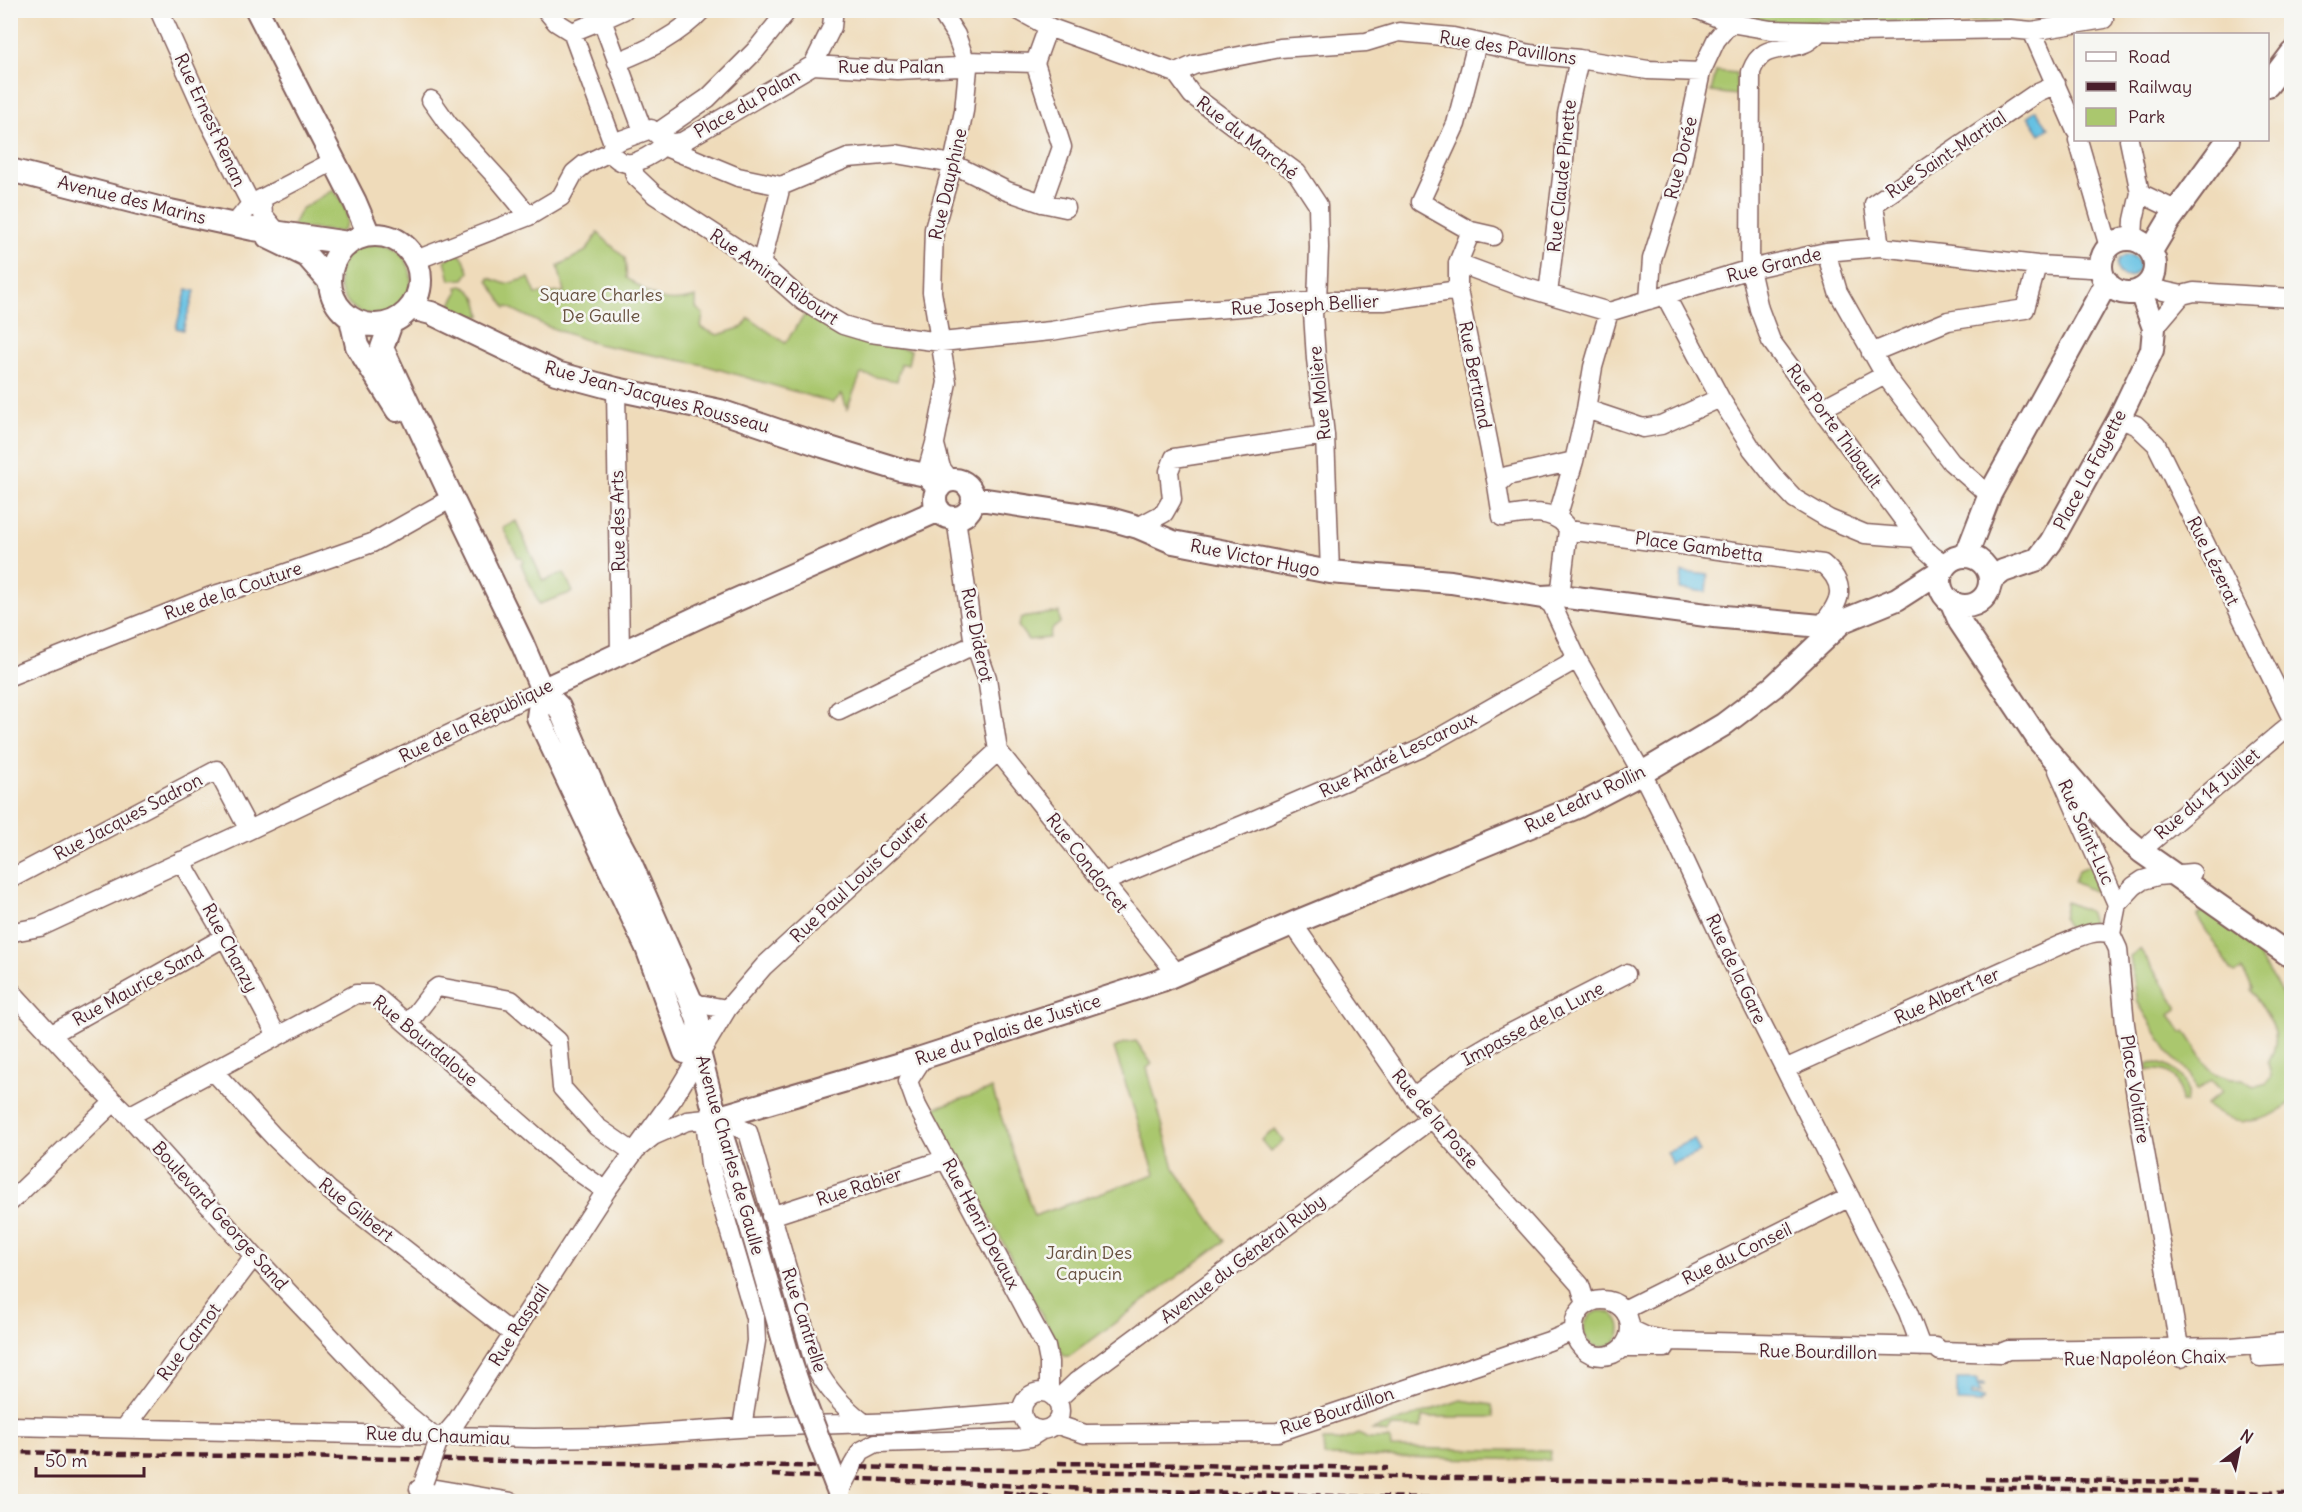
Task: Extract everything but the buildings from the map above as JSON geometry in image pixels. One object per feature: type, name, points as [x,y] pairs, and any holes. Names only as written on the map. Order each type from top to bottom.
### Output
[{"type":"main road","points":[[257,10],[332,162],[355,202],[358,239]]},
{"type":"main road","points":[[2275,69],[2292,39]]},
{"type":"main road","points":[[2141,244],[2216,141]]},
{"type":"main road","points":[[2141,244],[2169,221],[2227,141]]},
{"type":"main road","name":"Avenue des Marins","points":[[10,170],[170,211],[244,227],[278,233],[358,239]]},
{"type":"main road","name":"Avenue des Marins","points":[[244,227],[307,256],[329,281]]},
{"type":"main road","points":[[384,236],[398,241],[416,260],[420,277],[418,294],[411,308],[402,317],[379,326],[364,325],[351,319],[340,310],[333,297],[329,281],[335,260],[358,239],[384,236]]},
{"type":"main road","points":[[1947,598],[1939,578],[1951,563],[1990,494],[2106,265],[2120,240],[2141,244],[2154,259],[2154,274],[2143,289],[2125,293],[2112,287],[2106,265]]},
{"type":"main road","points":[[2143,289],[2154,328]]},
{"type":"main road","name":"Rue Jean-Jacques Rousseau","points":[[411,308],[431,313],[556,373],[616,389],[720,411],[901,470],[939,491]]},
{"type":"main road","name":"Avenue Charles de Gaulle","points":[[351,319],[361,355],[452,498]]},
{"type":"main road","name":"Avenue Charles de Gaulle","points":[[391,323],[382,348],[522,643],[542,690],[559,707],[690,999],[698,1020],[692,1054]]},
{"type":"main road","name":"Place La Fayette","points":[[1990,581],[2004,572],[2038,559],[2056,533],[2119,419],[2152,350],[2154,328]]},
{"type":"main road","name":"Rue Victor Hugo","points":[[939,491],[956,480],[970,488],[973,498],[1110,519],[1138,527],[1173,543],[1330,572],[1455,583],[1551,597]]},
{"type":"main road","name":"Rue de la République","points":[[542,690],[620,653],[939,491]]},
{"type":"main road","points":[[1551,597],[1821,626],[1844,621],[1897,598],[1951,563],[1980,561],[1990,581],[1989,589],[1980,602],[1966,606],[1947,598],[1897,598]]},
{"type":"main road","name":"Rue Saint-Luc","points":[[1947,598],[1960,622],[2054,760],[2117,831],[2146,847],[2183,873]]},
{"type":"main road","name":"Rue Saint-Luc","points":[[1980,602],[1986,661]]},
{"type":"main road","name":"Rue Ledru Rollin","points":[[1293,924],[1577,807],[1642,773],[1723,724],[1773,687],[1844,621]]},
{"type":"main road","name":"Avenue Charles de Gaulle","points":[[542,690],[538,717],[646,948],[692,1054],[710,1119],[750,1223],[787,1352],[841,1497]]},
{"type":"main road","points":[[2183,873],[2292,943]]},
{"type":"main road","points":[[2183,873],[2292,957]]},
{"type":"main road","name":"Rue du Palais de Justice","points":[[710,1119],[918,1059],[1119,995],[1177,974],[1293,924]]},
{"type":"street","name":"Rue Ernest Renan","points":[[159,10],[210,124],[257,201],[244,227]]},
{"type":"street","points":[[546,10],[556,22],[572,32],[611,148],[620,161],[632,163],[657,139],[708,98],[756,50],[788,10]]},
{"type":"street","points":[[572,32],[624,10]]},
{"type":"street","points":[[617,62],[670,38],[702,10]]},
{"type":"street","points":[[940,10],[956,35],[966,61]]},
{"type":"street","points":[[1018,10],[1048,27],[1176,73]]},
{"type":"street","points":[[1699,10],[1730,23],[1772,30],[2010,29],[2032,31],[2109,21]]},
{"type":"street","name":"Place du Palan","points":[[657,139],[682,142],[813,65],[832,27],[833,17]]},
{"type":"street","points":[[602,20],[617,62],[657,139],[695,162],[738,177],[781,186],[848,158],[896,154],[953,164],[1007,191],[1042,203],[1066,208]]},
{"type":"street","name":"Rue Dorée","points":[[1657,297],[1652,259],[1680,171],[1701,72],[1716,40],[1730,23]]},
{"type":"street","points":[[1042,203],[1062,147],[1035,63],[1048,27]]},
{"type":"street","name":"Rue Porte Thibault","points":[[1820,31],[1807,43],[1771,50],[1756,59],[1751,72],[1750,269],[1759,309],[1772,342],[1916,538],[1934,557],[1951,563]]},
{"type":"street","points":[[2032,31],[2074,127]]},
{"type":"street","name":"Rue des Pavillons","points":[[1176,73],[1194,65],[1280,48],[1366,42],[1399,32],[1453,37],[1530,54],[1648,70],[1701,72]]},
{"type":"street","points":[[1477,43],[1456,124],[1420,202],[1471,231],[1493,236]]},
{"type":"street","name":"Rue Claude Pinette","points":[[1548,294],[1564,161],[1567,114],[1579,59]]},
{"type":"street","name":"Rue du Palan","points":[[813,65],[897,70],[959,67],[966,61],[1035,63]]},
{"type":"street","name":"Rue Dauphine","points":[[939,491],[935,445],[947,382],[932,292],[934,229],[953,164],[964,111],[968,68],[966,61]]},
{"type":"street","name":"Rue du Marché","points":[[1176,73],[1192,95],[1297,173],[1317,210]]},
{"type":"street","name":"Rue Saint-Martial","points":[[1880,247],[1874,204],[2038,92],[2056,84]]},
{"type":"street","points":[[431,100],[448,124],[529,216]]},
{"type":"street","points":[[416,260],[529,216],[561,197],[574,173],[611,148],[657,139]]},
{"type":"street","points":[[2078,141],[2106,265]]},
{"type":"street","points":[[2129,141],[2140,193],[2134,220],[2141,244]]},
{"type":"street","points":[[278,233],[263,215],[257,201],[332,162]]},
{"type":"street","name":"Rue Amiral Ribourt","points":[[632,163],[635,176],[655,195],[761,264],[802,301],[843,325],[870,333],[941,342],[1051,331]]},
{"type":"street","points":[[761,264],[781,186]]},
{"type":"street","points":[[2140,193],[2167,206]]},
{"type":"street","name":"Rue Molière","points":[[1317,210],[1319,248],[1317,300],[1312,313],[1325,435],[1330,572]]},
{"type":"street","points":[[1471,231],[1458,263],[1609,312],[1593,367],[1562,516],[1551,597]]},
{"type":"street","name":"Rue Grande","points":[[1609,312],[1750,269],[1826,252],[1880,247],[2037,265],[2090,268],[2106,265]]},
{"type":"street","points":[[1826,252],[1838,292],[1885,375],[1951,462],[1990,494]]},
{"type":"street","name":"Rue Bertrand","points":[[1458,263],[1458,290],[1502,517],[1537,514]]},
{"type":"street","points":[[1871,353],[1948,321],[2025,309],[2037,265]]},
{"type":"street","points":[[2143,289],[2182,295],[2194,292],[2292,298]]},
{"type":"street","name":"Rue Joseph Bellier","points":[[1051,331],[1152,314],[1317,300],[1384,301],[1458,290]]},
{"type":"street","name":"Place La Fayette","points":[[2154,328],[2182,295]]},
{"type":"street","points":[[1657,297],[1752,449],[1795,499],[1829,519],[1865,534],[1916,538]]},
{"type":"street","points":[[1821,409],[1885,375]]},
{"type":"street","name":"Rue des Arts","points":[[616,389],[620,653]]},
{"type":"street","points":[[1586,409],[1643,428],[1661,425],[1720,398]]},
{"type":"street","name":"Rue Lézerat","points":[[2119,419],[2136,425],[2156,444],[2292,721]]},
{"type":"street","points":[[1138,527],[1164,513],[1172,499],[1169,471],[1174,458],[1325,435]]},
{"type":"street","points":[[935,445],[941,468],[939,491]]},
{"type":"street","points":[[1497,485],[1507,476],[1574,461]]},
{"type":"street","name":"Rue Diderot","points":[[939,491],[976,646],[987,678],[998,752]]},
{"type":"street","name":"Rue de la Couture","points":[[10,676],[211,596],[278,576],[372,543],[452,498]]},
{"type":"street","name":"Place Gambetta","points":[[1537,514],[1562,516],[1823,564],[1836,577],[1839,584],[1839,596],[1836,607],[1821,626]]},
{"type":"street","name":"Rue de la Gare","points":[[1551,597],[1552,605],[1577,659],[1642,773],[1751,1002],[1908,1312],[1921,1347]]},
{"type":"street","points":[[839,710],[965,649],[976,646]]},
{"type":"street","name":"Rue André Lescaroux","points":[[1103,884],[1391,762],[1440,738],[1577,659]]},
{"type":"street","name":"Rue de la République","points":[[11,935],[40,927],[542,690]]},
{"type":"street","name":"Rue du 14 Juillet","points":[[2146,847],[2292,721]]},
{"type":"street","name":"Rue Condorcet","points":[[998,752],[1177,974]]},
{"type":"street","name":"Rue Paul Louis Courier","points":[[692,1054],[764,966],[998,752]]},
{"type":"street","name":"Rue Saint-Luc","points":[[2054,760],[2117,904]]},
{"type":"street","name":"Rue Jacques Sadron","points":[[10,879],[217,770],[249,830]]},
{"type":"street","name":"Rue Chanzy","points":[[182,861],[277,1036]]},
{"type":"street","points":[[2117,904],[2143,880],[2183,873]]},
{"type":"street","name":"Place Voltaire","points":[[2117,904],[2111,934],[2118,949],[2125,1024],[2181,1354]]},
{"type":"street","name":"Rue de la Poste","points":[[1293,924],[1413,1097],[1580,1285],[1586,1305]]},
{"type":"street","name":"Rue Albert 1er","points":[[1785,1069],[2060,945],[2094,932],[2101,931],[2111,934]]},
{"type":"street","name":"Rue Maurice Sand","points":[[50,1035],[225,937]]},
{"type":"street","name":"Impasse de la Lune","points":[[1413,1097],[1458,1063],[1499,1039],[1626,974]]},
{"type":"street","points":[[408,1024],[438,987],[511,1000],[558,1041],[562,1088],[597,1127],[633,1152]]},
{"type":"street","name":"Boulevard George Sand","points":[[10,990],[50,1035],[129,1116],[254,1256],[399,1409],[438,1439]]},
{"type":"street","name":"Rue Bourdaloue","points":[[129,1116],[356,994],[373,994],[566,1163],[606,1191]]},
{"type":"street","points":[[690,999],[699,1004],[727,1009]]},
{"type":"street","name":"Rue Raspail","points":[[418,1490],[438,1439],[513,1334],[606,1191],[674,1097],[692,1054]]},
{"type":"street","name":"Rue Henri Devaux","points":[[918,1059],[919,1064],[908,1081],[916,1106],[1046,1347],[1053,1397]]},
{"type":"street","name":"Rue Gilbert","points":[[213,1072],[274,1137],[330,1190],[513,1334]]},
{"type":"street","points":[[10,1202],[114,1102]]},
{"type":"street","points":[[710,1119],[710,1165],[755,1318],[756,1341],[742,1427]]},
{"type":"street","name":"Rue Raspail","points":[[633,1152],[653,1136],[673,1126],[687,1121],[710,1119]]},
{"type":"street","name":"Rue Cantrelle","points":[[710,1119],[748,1132],[815,1366],[839,1401],[864,1423]]},
{"type":"street","name":"Avenue du Général Ruby","points":[[1053,1397],[1431,1119]]},
{"type":"street","name":"Rue Rabier","points":[[771,1216],[946,1158]]},
{"type":"street","name":"Rue du Conseil","points":[[1624,1310],[1850,1197]]},
{"type":"street","name":"Rue Carnot","points":[[124,1429],[254,1256]]},
{"type":"street","points":[[1606,1300],[1624,1310],[1629,1319],[1630,1329],[1622,1348],[1610,1355],[1594,1355],[1581,1346],[1574,1331],[1577,1316],[1586,1305],[1606,1300]]},
{"type":"street","name":"Rue Bourdillon","points":[[1630,1329],[1645,1336],[1670,1341],[1936,1347],[1940,1351]]},
{"type":"street","name":"Rue Bourdillon","points":[[1048,1427],[1085,1434],[1278,1432],[1574,1331]]},
{"type":"street","name":"Rue Napoléon Chaix","points":[[2001,1353],[2007,1358],[2181,1354],[2292,1342]]},
{"type":"street","name":"Rue Bourdillon","points":[[1622,1348],[1927,1354],[1936,1354],[1940,1351],[2001,1353],[2008,1350],[2048,1349]]},
{"type":"street","name":"Rue Napoléon Chaix","points":[[2048,1349],[2181,1354],[2212,1359],[2292,1355]]},
{"type":"street","points":[[841,1497],[861,1452],[876,1443],[1031,1437],[1048,1427],[1060,1412],[1053,1397],[1042,1391],[1030,1395],[1022,1406],[1021,1412],[1028,1425],[1034,1429],[1048,1427]]},
{"type":"street","points":[[864,1423],[1021,1412]]},
{"type":"street","name":"Rue du Chaumiau","points":[[10,1426],[387,1434],[438,1439],[607,1437],[742,1427],[864,1423]]},
{"type":"street","points":[[418,1490],[430,1488],[502,1501]]},
{"type":"green space","points":[[1733,11],[2041,11],[2004,20],[1937,23],[1851,20],[1784,25]]},
{"type":"green space","points":[[1716,71],[1736,73],[1737,95],[1711,92]]},
{"type":"green space","points":[[333,190],[346,211],[347,222],[341,232],[292,227],[301,209]]},
{"type":"green space","name":"Square Charles De Gaulle","points":[[598,233],[625,258],[627,278],[644,290],[666,300],[696,297],[696,308],[703,314],[701,328],[718,335],[743,327],[749,318],[785,343],[806,313],[833,331],[911,350],[908,364],[901,364],[897,381],[861,374],[847,409],[842,394],[833,403],[704,365],[597,344],[546,326],[506,308],[488,281],[489,278],[506,284],[529,278],[536,294],[564,292],[558,266],[586,251]]},
{"type":"green space","points":[[382,243],[401,253],[409,265],[411,279],[409,293],[401,305],[389,313],[368,315],[349,305],[341,293],[339,272],[349,253],[361,245]]},
{"type":"green space","points":[[293,253],[317,275],[320,296],[314,296],[297,266]]},
{"type":"green space","points":[[458,253],[464,259],[469,272],[464,279],[450,280],[445,260]]},
{"type":"green space","points":[[462,286],[471,291],[476,298],[481,316],[460,318],[442,309],[444,304],[450,306],[458,292],[457,287]]},
{"type":"green space","points":[[516,521],[543,581],[564,573],[573,592],[539,604],[521,564],[523,562],[521,557],[518,557],[503,528]]},
{"type":"green space","points":[[1059,612],[1060,623],[1051,630],[1049,638],[1028,640],[1018,626],[1021,618]]},
{"type":"green space","points":[[2095,864],[2104,887],[2095,892],[2074,882],[2078,870]]},
{"type":"green space","points":[[2066,902],[2088,911],[2092,922],[2069,932],[2063,918]]},
{"type":"green space","points":[[2208,909],[2245,935],[2291,1008],[2291,1102],[2281,1110],[2260,1119],[2238,1120],[2216,1112],[2206,1105],[2222,1091],[2211,1080],[2196,1091],[2191,1076],[2173,1059],[2138,1003],[2130,956],[2140,949],[2177,1006],[2177,1009],[2170,1014],[2182,1033],[2185,1031],[2208,1067],[2214,1073],[2230,1079],[2243,1079],[2254,1087],[2267,1083],[2271,1076],[2268,1063],[2275,1042],[2273,1025],[2251,990],[2253,988],[2242,970],[2235,973],[2232,971],[2197,916]]},
{"type":"green space","name":"Jardin Des Capucin","points":[[1136,1041],[1152,1064],[1147,1068],[1174,1168],[1225,1241],[1070,1356],[1064,1356],[931,1109],[992,1089],[1034,1216],[1155,1174],[1114,1048]]},
{"type":"green space","points":[[2158,1063],[2172,1069],[2181,1077],[2187,1089],[2186,1103],[2181,1102],[2179,1087],[2174,1077],[2164,1071],[2148,1070],[2148,1064]]},
{"type":"green space","points":[[1275,1129],[1284,1141],[1270,1151],[1261,1140]]},
{"type":"green space","points":[[1602,1311],[1615,1316],[1620,1329],[1615,1342],[1602,1347],[1589,1342],[1584,1329],[1589,1316]]},
{"type":"green space","points":[[1461,1400],[1492,1405],[1494,1417],[1422,1417],[1421,1428],[1392,1427],[1388,1433],[1372,1430]]},
{"type":"green space","points":[[1359,1434],[1368,1439],[1390,1439],[1391,1448],[1551,1451],[1550,1460],[1324,1456],[1323,1441],[1339,1441]]},
{"type":"water","points":[[2036,110],[2049,128],[2040,134],[2028,116]]},
{"type":"water","points":[[2128,255],[2136,258],[2139,266],[2136,274],[2128,277],[2120,274],[2117,266],[2120,258]]},
{"type":"water","points":[[187,289],[195,291],[183,330],[176,328]]},
{"type":"water","points":[[1682,572],[1708,575],[1706,592],[1680,589]]},
{"type":"water","points":[[1694,1139],[1700,1152],[1672,1164],[1666,1152]]},
{"type":"water","points":[[1957,1379],[1978,1379],[1978,1384],[1984,1384],[1984,1386],[1978,1386],[1981,1393],[1972,1393],[1972,1396],[1984,1397],[1984,1400],[1981,1400],[1981,1403],[1957,1402]]},
{"type":"railway","points":[[10,1452],[2292,1493]]},
{"type":"railway","points":[[1058,1463],[1388,1468]]},
{"type":"railway","points":[[772,1475],[1091,1489],[1641,1502]]},
{"type":"railway","points":[[1985,1479],[2198,1482]]},
{"type":"railway","points":[[1003,1492],[1087,1502]]}]
